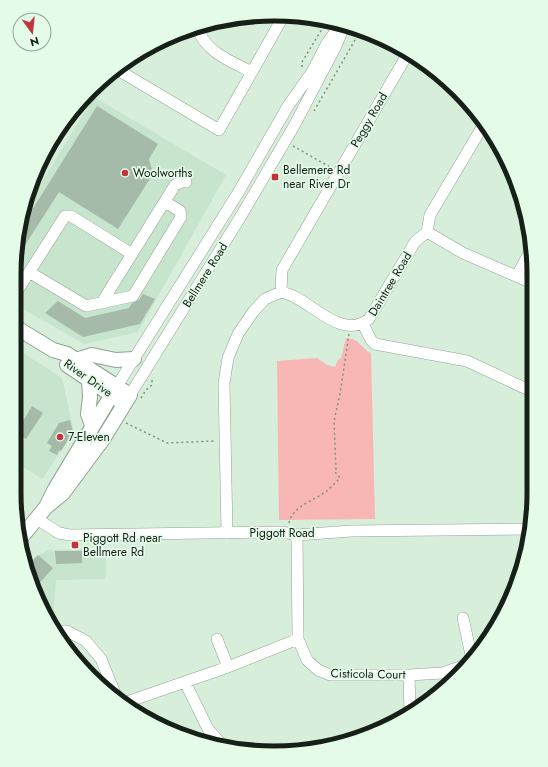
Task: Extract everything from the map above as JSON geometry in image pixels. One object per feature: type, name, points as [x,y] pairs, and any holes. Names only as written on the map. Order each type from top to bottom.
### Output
[{"type":"main road","name":"River Drive","points":[[21,330],[53,350],[67,354],[114,391]]},
{"type":"main road","name":"River Drive","points":[[53,350],[64,363],[89,380],[128,399]]},
{"type":"main road","points":[[76,360],[92,355],[116,360],[134,359]]},
{"type":"main road","points":[[89,380],[90,393],[88,414],[92,425]]},
{"type":"main road","name":"Bellmere Road","points":[[24,534],[46,507],[92,425],[114,391]]},
{"type":"main road","name":"Bellmere Road","points":[[46,507],[63,493],[103,439],[128,399]]},
{"type":"street","points":[[121,72],[219,130],[281,21]]},
{"type":"street","name":"Bellmere Road","points":[[114,391],[238,193],[288,106],[312,72],[337,29]]},
{"type":"street","name":"Bellmere Road","points":[[128,399],[233,230],[294,126],[336,46],[342,31]]},
{"type":"street","points":[[199,33],[200,37],[211,49],[252,72]]},
{"type":"street","name":"Peggy Road","points":[[281,292],[282,270],[405,58]]},
{"type":"street","points":[[481,129],[430,215],[427,232],[463,253],[527,281]]},
{"type":"street","points":[[104,303],[104,299],[175,185],[186,182]]},
{"type":"street","points":[[29,272],[86,306],[131,297],[134,295],[182,215],[180,211],[165,202]]},
{"type":"street","points":[[21,285],[62,218],[68,216],[71,216],[132,254]]},
{"type":"street","name":"Daintree Road","points":[[281,292],[295,295],[336,323],[349,326],[363,324],[369,319],[415,242],[427,232]]},
{"type":"street","points":[[517,276],[526,258]]},
{"type":"street","points":[[227,534],[224,383],[228,358],[238,334],[254,312],[265,299],[281,292]]},
{"type":"street","points":[[363,324],[376,344],[467,361],[527,389]]},
{"type":"street","name":"Piggott Road","points":[[37,519],[59,533],[70,535],[227,534],[282,532],[293,534],[351,531],[525,528]]},
{"type":"street","name":"Cisticola Court","points":[[293,534],[298,639],[307,660],[318,670],[330,675],[409,675],[442,674],[456,668]]},
{"type":"street","points":[[463,618],[470,652]]},
{"type":"street","points":[[62,631],[67,631],[86,641],[101,659],[113,688]]},
{"type":"street","points":[[217,639],[228,667]]},
{"type":"street","points":[[130,701],[228,667],[298,639]]},
{"type":"street","points":[[409,675],[410,706]]},
{"type":"street","points":[[185,682],[208,729],[217,739]]},
{"type":"path","points":[[302,62],[324,26]]},
{"type":"path","points":[[293,146],[332,168],[330,171],[336,175]]},
{"type":"path","points":[[293,534],[290,519],[295,513],[304,505],[328,491],[340,478],[335,472],[334,421],[350,338],[349,326]]},
{"type":"path","points":[[126,423],[167,443],[225,441]]},
{"type":"shaded area","points":[[94,97],[226,175],[138,332],[84,344],[21,308],[23,241],[33,196]]},
{"type":"shaded area","points":[[346,338],[355,340],[371,353],[375,519],[279,520],[277,361],[317,358],[327,365],[335,367],[338,360],[341,358]]},
{"type":"shaded area","points":[[21,352],[62,378],[74,432],[42,479],[21,466]]},
{"type":"shaded area","points":[[106,549],[106,579],[56,580],[53,617],[40,590],[31,562],[36,556],[48,550]]},
{"type":"building","points":[[97,106],[158,144],[149,159],[153,174],[118,229],[59,192],[23,249],[28,216]]},
{"type":"building","points":[[143,294],[155,299],[140,324],[83,337],[45,313],[58,301],[85,318],[129,308],[132,303],[139,300]]},
{"type":"building","points":[[32,406],[43,413],[26,439],[21,436],[21,425]]},
{"type":"building","name":"7-Eleven","points":[[70,420],[73,432],[61,451],[59,450],[57,455],[49,451],[52,446],[47,443],[59,423]]},
{"type":"building","points":[[55,551],[82,551],[82,563],[56,564]]},
{"type":"building","points":[[38,555],[53,568],[38,585],[34,574],[31,562]]},
{"type":"place","name":"Woolworths","points":[[125,173]]},
{"type":"place","name":"Bellemere Rd near River Dr","points":[[275,177]]},
{"type":"place","name":"7-Eleven","points":[[60,437]]},
{"type":"place","name":"Piggott Rd near Bellmere Rd","points":[[75,545]]}]
